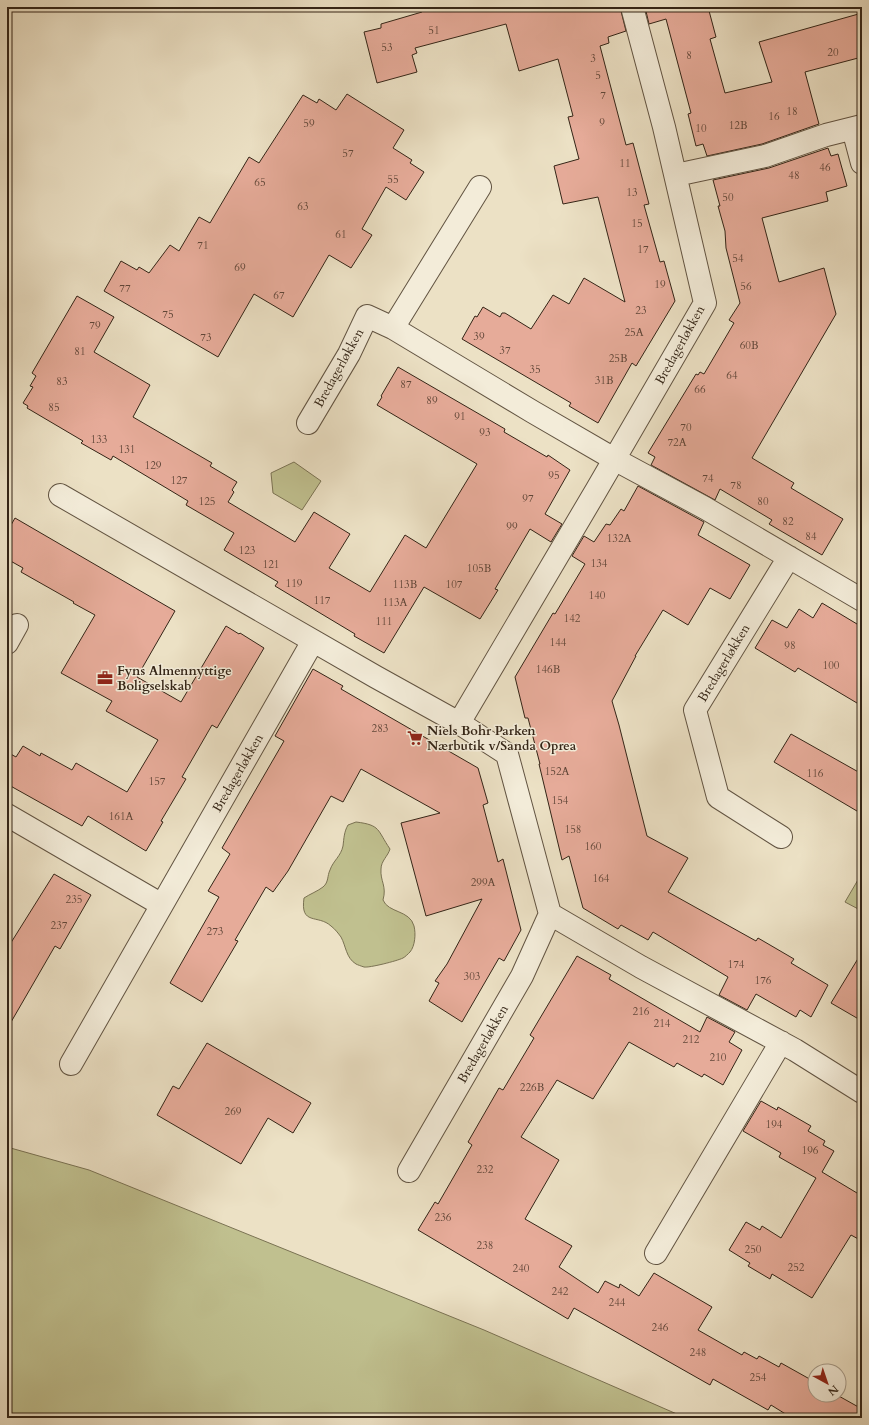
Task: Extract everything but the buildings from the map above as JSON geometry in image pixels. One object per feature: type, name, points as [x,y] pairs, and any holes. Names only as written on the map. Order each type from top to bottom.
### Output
[{"type":"street","name":"Bredagerløkken","points":[[459,723],[705,303],[664,126],[632,7]]},
{"type":"street","points":[[676,175],[765,156],[826,135],[857,127],[862,163]]},
{"type":"street","points":[[393,328],[480,187]]},
{"type":"street","name":"Bredagerløkken","points":[[308,423],[349,354],[367,316],[393,328],[614,459],[705,508],[862,600]]},
{"type":"street","points":[[60,495],[313,641],[459,723],[507,754],[550,914],[641,967],[781,1042],[862,1092]]},
{"type":"street","name":"Bredagerløkken","points":[[781,836],[718,797],[695,710],[789,557]]},
{"type":"street","name":"Bredagerløkken","points":[[71,1064],[313,641]]},
{"type":"street","points":[[7,815],[162,905]]},
{"type":"street","name":"Bredagerløkken","points":[[409,1171],[522,976],[550,914]]},
{"type":"street","points":[[656,1253],[781,1042]]},
{"type":"green space","points":[[294,462],[321,481],[302,510],[273,493],[271,473]]},
{"type":"green space","points":[[356,822],[370,825],[378,830],[390,849],[381,866],[384,887],[383,900],[389,907],[404,914],[412,921],[415,933],[413,947],[405,957],[367,967],[356,964],[350,959],[341,937],[336,931],[326,922],[307,916],[303,907],[304,898],[325,885],[331,867],[342,850],[344,835],[348,825]]},
{"type":"green space","points":[[862,873],[862,911],[845,902]]},
{"type":"green space","points":[[7,1147],[89,1170],[484,1330],[686,1418],[7,1418]]},
{"type":"place","name":"Fyns Almennyttige Boligselskab","points":[[105,678]]},
{"type":"place","name":"Niels Bohr Parken Nærbutik v/Sanda Oprea","points":[[415,738]]}]
